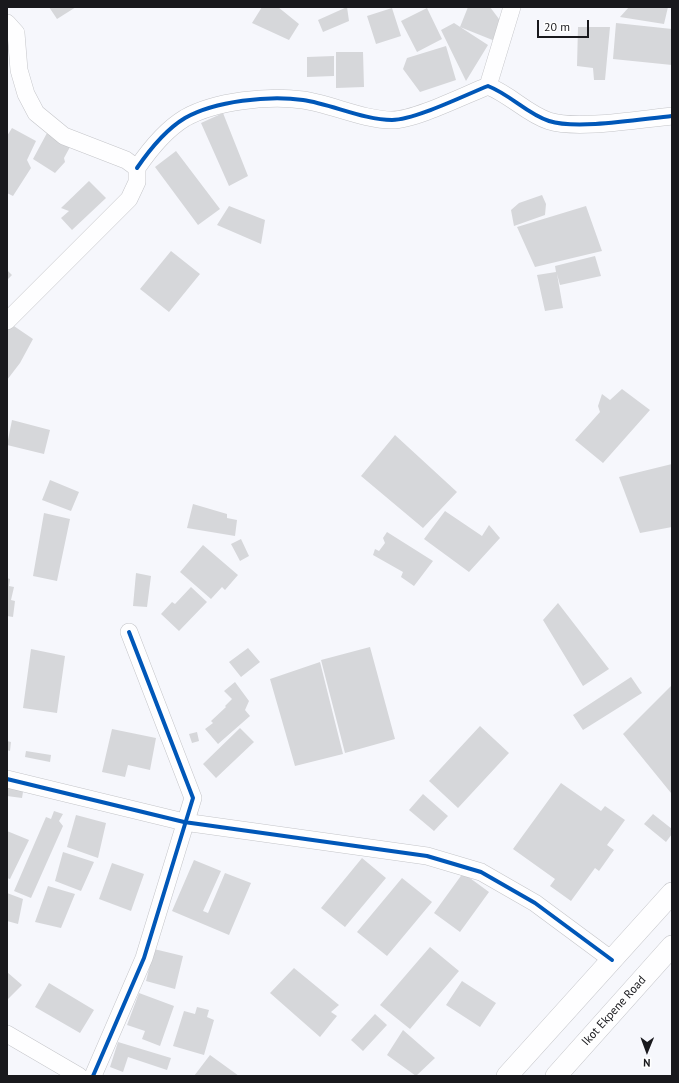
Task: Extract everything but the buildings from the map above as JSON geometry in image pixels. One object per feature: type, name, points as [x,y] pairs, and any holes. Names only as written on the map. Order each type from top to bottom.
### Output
[{"type":"street","points":[[488,86],[512,7]]},
{"type":"street","points":[[7,23],[16,33],[19,70],[26,94],[36,112],[64,136],[126,160],[137,168]]},
{"type":"street","points":[[7,321],[129,199],[137,182],[137,168],[153,145],[185,118],[224,103],[263,99],[303,100],[392,120],[408,118],[488,86],[500,91],[532,114],[550,122],[569,124],[672,116]]},
{"type":"street","points":[[93,1076],[144,958],[184,822],[193,798],[129,632]]},
{"type":"street","points":[[7,779],[184,822],[427,856],[480,872],[535,903],[612,960]]},
{"type":"street","points":[[508,1076],[672,893]]},
{"type":"street","name":"Ikot Ekpene Road","points":[[556,1076],[672,946]]},
{"type":"street","points":[[7,1034],[79,1076]]},
{"type":"cycle path","points":[[137,168],[158,140],[185,118],[211,107],[259,99],[274,98],[303,100],[359,115],[392,120],[402,119],[426,112],[488,86],[504,94],[533,114],[549,121],[561,123],[609,123],[672,116]]},
{"type":"cycle path","points":[[93,1076],[144,958],[193,798],[129,632]]},
{"type":"cycle path","points":[[7,779],[184,822],[427,856],[481,872],[535,903],[612,960]]}]
